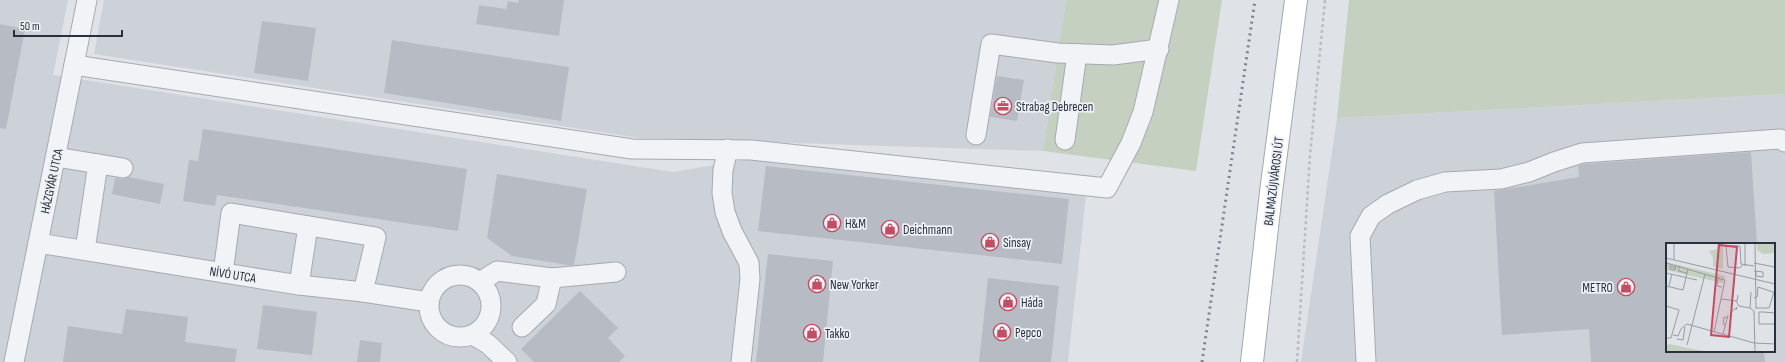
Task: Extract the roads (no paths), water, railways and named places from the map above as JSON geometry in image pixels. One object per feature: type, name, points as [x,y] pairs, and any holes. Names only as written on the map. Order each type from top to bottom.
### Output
[{"type":"main road","name":"BALMAZÚJVÁROSI ÚT","points":[[1252,362],[1271,192],[1296,0]]},
{"type":"street","name":"HÁZGYÁR UTCA","points":[[14,362],[86,0]]},
{"type":"street","points":[[74,65],[632,149],[751,150],[1107,188],[1131,143],[1143,112],[1159,49],[1169,0]]},
{"type":"street","points":[[976,135],[991,44],[1058,53],[1077,54],[1113,55],[1159,49]]},
{"type":"street","points":[[1065,140],[1077,54]]},
{"type":"street","points":[[1366,362],[1360,236],[1371,216],[1388,204],[1416,190],[1445,182],[1501,178],[1529,172],[1582,153],[1780,139],[1785,142]]},
{"type":"street","points":[[728,149],[723,170],[722,186],[725,212],[732,231],[749,263],[750,279],[741,362]]},
{"type":"street","points":[[56,156],[123,168]]},
{"type":"street","points":[[85,250],[98,164]]},
{"type":"street","points":[[223,273],[232,214],[376,237],[363,292]]},
{"type":"street","points":[[299,285],[308,226]]},
{"type":"street","name":"NÍVÓ UTCA","points":[[38,243],[299,285],[363,292],[429,302]]},
{"type":"street","points":[[480,282],[497,271],[552,278],[616,272]]},
{"type":"street","points":[[453,276],[468,276],[480,282],[489,295],[491,311],[488,321],[482,329],[473,335],[464,338],[454,338],[438,329],[432,321],[429,312],[429,302],[437,285],[444,279],[453,276]]},
{"type":"street","points":[[522,327],[546,304],[552,278]]},
{"type":"street","points":[[473,335],[488,344],[507,362]]},
{"type":"street","points":[[1354,362],[1361,350],[1364,336]]},
{"type":"railway","points":[[1202,362],[1255,0]]},
{"type":"place","name":"Strabag Debrecen","points":[[1003,106]]},
{"type":"place","name":"H&M","points":[[832,223]]},
{"type":"place","name":"Deichmann","points":[[890,229]]},
{"type":"place","name":"Sinsay","points":[[990,242]]},
{"type":"place","name":"New Yorker","points":[[817,284]]},
{"type":"place","name":"METRO","points":[[1626,287]]},
{"type":"place","name":"Háda","points":[[1008,302]]},
{"type":"place","name":"Pepco","points":[[1002,332]]},
{"type":"place","name":"Takko","points":[[812,333]]}]
